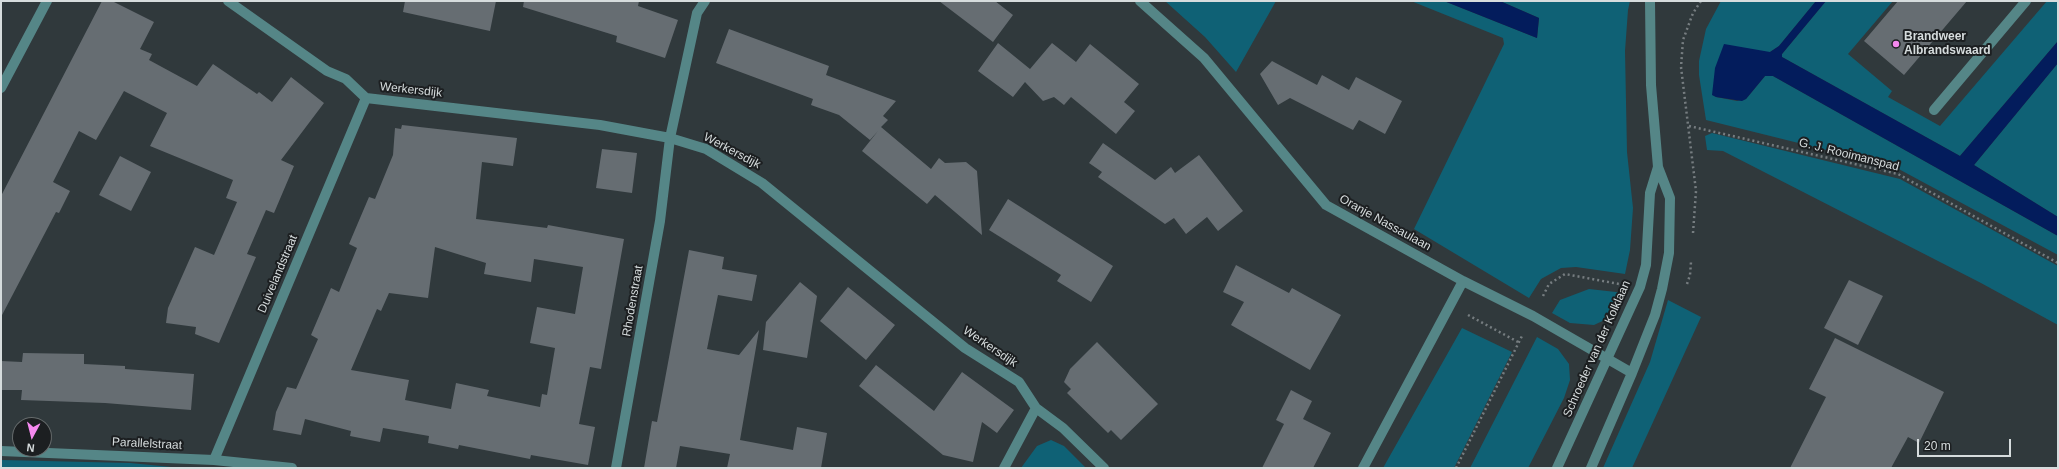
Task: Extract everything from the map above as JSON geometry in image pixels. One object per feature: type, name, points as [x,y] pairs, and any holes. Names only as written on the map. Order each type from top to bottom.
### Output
[{"type":"street","points":[[1,88],[47,1]]},
{"type":"street","name":"Werkersdijk","points":[[228,1],[327,71],[346,79],[366,98],[600,125],[670,138],[706,149],[762,183],[965,348],[1019,382],[1036,408],[1063,428],[1104,468]]},
{"type":"street","name":"Rhodenstraat","points":[[616,468],[660,221],[670,138],[697,13],[705,1]]},
{"type":"street","name":"Oranje Nassaulaan","points":[[1140,1],[1204,58],[1326,205],[1463,281],[1533,316],[1632,373]]},
{"type":"street","name":"Schroeder van der Kolklaan","points":[[1591,468],[1655,315],[1669,253],[1670,198],[1658,167],[1651,84],[1650,1]]},
{"type":"street","points":[[1934,110],[2026,1]]},
{"type":"street","name":"Duivelandstraat","points":[[214,460],[366,98]]},
{"type":"street","name":"Schroeder van der Kolklaan","points":[[1557,468],[1606,359],[1632,309],[1646,265],[1650,193],[1658,167]]},
{"type":"street","points":[[1363,468],[1463,281]]},
{"type":"street","points":[[1004,468],[1036,408]]},
{"type":"street","name":"Parallelstraat","points":[[1,451],[214,460],[292,468]]},
{"type":"path","name":"G. J. Rooimanspad","points":[[1701,1],[1693,13],[1683,40],[1681,67],[1689,126],[1898,174],[2058,263]]},
{"type":"path","points":[[1456,468],[1519,342]]},
{"type":"shaded area","points":[[1165,1],[1276,1],[1236,72],[1205,37]]},
{"type":"shaded area","points":[[1411,1],[1444,1],[1537,38],[1539,18],[1500,1],[1630,1],[1625,51],[1627,152],[1633,208],[1630,250],[1625,274],[1576,267],[1561,268],[1541,279],[1529,298],[1414,229],[1504,44],[1503,38]]},
{"type":"shaded area","points":[[1444,1],[1500,1],[1539,18],[1537,38]]},
{"type":"shaded area","points":[[1721,1],[1816,1],[1779,46],[1770,52],[1764,52],[1713,95],[1716,97],[1737,101],[1746,99],[1765,76],[1773,76],[2058,236],[2058,255],[1895,167],[1706,120],[1699,75],[1699,61],[1706,29]]},
{"type":"shaded area","points":[[1816,1],[1826,1],[1782,54],[1782,57],[1960,156],[2058,41],[2058,63],[1974,165],[2058,217],[2058,236],[1773,76],[1765,76],[1746,99],[1742,101],[1712,95],[1715,68],[1724,44],[1770,52],[1779,46]]},
{"type":"shaded area","points":[[1826,1],[1893,1],[1848,54],[1892,91],[1888,97],[1940,126],[2047,1],[2058,1],[2058,41],[1960,156],[1782,57],[1782,54]]},
{"type":"shaded area","points":[[2058,63],[2058,217],[1974,165]]},
{"type":"shaded area","points":[[1712,133],[1900,179],[2058,266],[2058,325],[1981,283],[1723,151],[1707,150],[1705,136]]},
{"type":"shaded area","points":[[1589,289],[1625,293],[1611,317],[1594,325],[1570,323],[1552,313],[1560,300]]},
{"type":"shaded area","points":[[1668,300],[1701,317],[1632,468],[1603,468],[1650,362]]},
{"type":"shaded area","points":[[1462,328],[1512,352],[1454,468],[1383,468]]},
{"type":"shaded area","points":[[1537,337],[1558,349],[1569,364],[1570,380],[1564,398],[1528,468],[1470,468]]},
{"type":"shaded area","points":[[1051,440],[1064,446],[1086,468],[1021,468],[1037,446]]},
{"type":"shaded area","points":[[1,460],[130,463],[182,468],[1,468]]},
{"type":"building","points":[[102,1],[112,1],[154,22],[140,49],[152,54],[149,60],[197,86],[213,64],[257,94],[259,92],[272,102],[291,77],[324,103],[281,160],[294,166],[274,213],[266,210],[247,254],[256,257],[219,343],[195,334],[196,327],[166,323],[168,308],[195,247],[214,255],[237,202],[226,198],[233,180],[150,146],[167,113],[124,91],[96,140],[79,131],[53,182],[70,191],[59,213],[56,212],[1,317],[1,196]]},
{"type":"building","points":[[405,1],[496,1],[490,31],[403,12]]},
{"type":"building","points":[[524,1],[639,1],[638,6],[678,20],[665,58],[616,42],[617,36],[523,7]]},
{"type":"building","points":[[939,1],[995,1],[1013,15],[993,42]]},
{"type":"building","points":[[1898,1],[1967,1],[1904,75],[1864,41]]},
{"type":"building","points":[[729,29],[829,66],[826,75],[896,101],[883,116],[888,120],[881,127],[931,169],[939,158],[945,163],[966,162],[977,171],[982,235],[935,195],[927,204],[862,151],[878,131],[870,140],[839,115],[811,105],[813,99],[716,63]]},
{"type":"building","points":[[998,43],[1030,69],[1052,43],[1076,62],[1090,44],[1139,84],[1124,102],[1135,111],[1116,134],[1071,97],[1064,105],[1054,97],[1043,101],[1025,82],[1013,97],[978,71]]},
{"type":"building","points":[[1272,61],[1317,85],[1322,75],[1349,90],[1356,77],[1402,101],[1385,134],[1359,120],[1353,130],[1290,98],[1278,105],[1260,74]]},
{"type":"building","points":[[402,125],[517,138],[513,166],[482,162],[476,219],[547,228],[548,225],[624,239],[601,369],[590,367],[579,424],[595,427],[588,465],[531,455],[530,459],[459,445],[458,449],[428,443],[429,436],[383,428],[380,442],[350,436],[351,431],[305,419],[301,435],[273,430],[276,412],[287,387],[296,389],[318,339],[311,335],[331,288],[339,292],[357,248],[349,244],[369,197],[375,199],[393,155],[395,128],[401,129]],"holes":[[[435,247],[486,263],[484,274],[531,282],[534,259],[583,267],[575,314],[537,307],[530,343],[555,348],[547,395],[542,394],[540,407],[487,396],[489,390],[456,383],[451,409],[405,400],[409,380],[351,370],[377,309],[381,311],[389,293],[428,298]]]},
{"type":"building","points":[[1103,143],[1155,180],[1171,167],[1175,173],[1199,155],[1243,211],[1218,231],[1207,217],[1186,234],[1174,218],[1165,224],[1098,177],[1102,172],[1089,163]]},
{"type":"building","points":[[602,149],[637,153],[632,193],[596,188]]},
{"type":"building","points":[[120,156],[151,172],[131,211],[99,195]]},
{"type":"building","points":[[1008,199],[1113,266],[1091,302],[1057,281],[1061,275],[989,230]]},
{"type":"building","points":[[689,250],[724,257],[722,269],[757,275],[752,301],[718,295],[707,349],[739,355],[759,330],[740,440],[793,450],[797,427],[827,433],[821,468],[727,468],[730,454],[680,446],[676,468],[644,468],[652,421],[657,422]]},
{"type":"building","points":[[1236,265],[1289,293],[1292,288],[1341,315],[1310,370],[1231,325],[1244,302],[1223,292]]},
{"type":"building","points":[[1849,280],[1883,296],[1858,345],[1824,328]]},
{"type":"building","points":[[800,282],[817,296],[807,358],[763,350],[766,322]]},
{"type":"building","points":[[848,287],[895,325],[866,360],[820,321]]},
{"type":"building","points":[[1835,338],[1944,392],[1919,443],[1908,437],[1891,468],[1790,468],[1826,397],[1809,389]]},
{"type":"building","points":[[1097,342],[1158,404],[1121,440],[1111,430],[1108,433],[1067,393],[1071,389],[1064,382],[1070,369]]},
{"type":"building","points":[[23,353],[84,354],[84,364],[125,366],[125,369],[194,374],[191,410],[105,403],[21,400],[22,390],[1,390],[1,361],[22,362]]},
{"type":"building","points":[[876,365],[934,411],[962,372],[1014,410],[997,433],[982,422],[973,462],[943,455],[859,386]]},
{"type":"building","points":[[1291,390],[1312,401],[1303,419],[1331,433],[1313,468],[1262,468],[1284,424],[1276,420]]},
{"type":"place","name":"Brandweer Albrandswaard","points":[[1896,44]]}]
